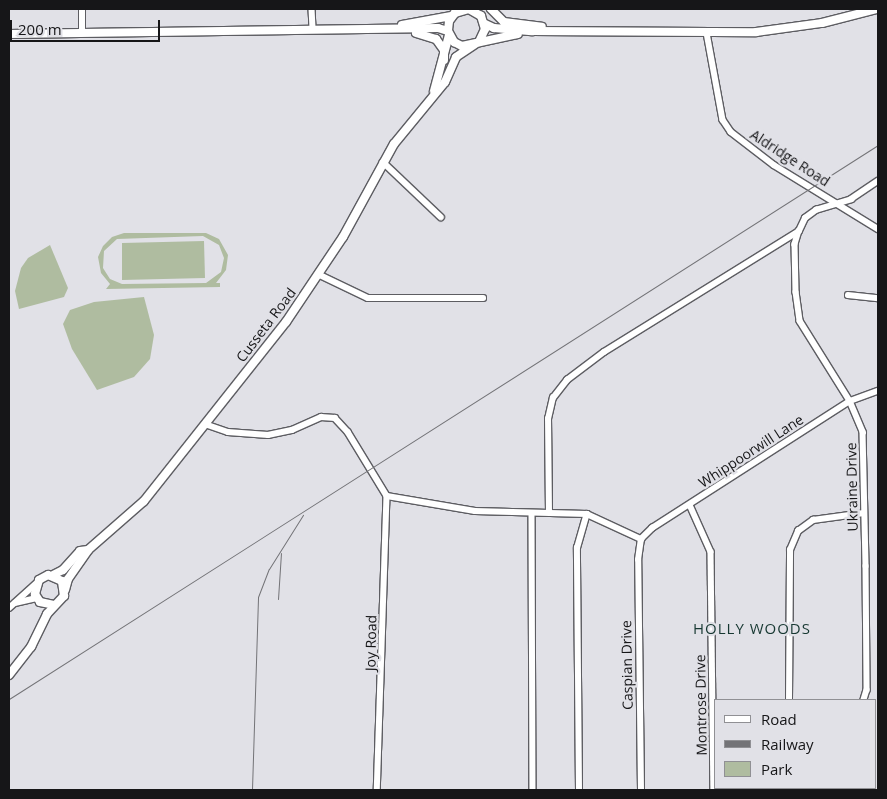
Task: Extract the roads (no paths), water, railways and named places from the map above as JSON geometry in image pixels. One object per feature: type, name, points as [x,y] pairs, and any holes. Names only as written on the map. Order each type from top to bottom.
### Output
[{"type":"street","points":[[82,9],[82,34]]},
{"type":"street","points":[[312,9],[313,30]]},
{"type":"street","points":[[373,30],[451,14],[462,9],[474,10],[484,22],[494,28],[532,31],[707,33],[779,30],[877,9]]},
{"type":"street","points":[[477,43],[484,34],[485,9]]},
{"type":"street","points":[[491,9],[504,22],[564,30]]},
{"type":"street","points":[[449,33],[451,14]]},
{"type":"street","points":[[9,34],[438,28],[449,33],[458,44],[477,43],[532,31]]},
{"type":"street","points":[[397,30],[424,33],[436,39],[444,50],[444,60]]},
{"type":"street","name":"Cusseta Road","points":[[434,91],[444,60],[449,33]]},
{"type":"street","name":"Aldridge Road","points":[[707,33],[723,120],[727,126],[749,148],[878,229]]},
{"type":"street","name":"Cusseta Road","points":[[9,675],[43,625],[54,605],[62,600],[68,579],[88,550],[144,501],[286,322],[343,237],[383,162],[434,91],[445,82],[456,58],[477,43]]},
{"type":"street","points":[[383,162],[442,217]]},
{"type":"street","points":[[549,513],[548,419],[553,398],[567,380],[604,352],[799,231],[805,218],[836,203],[851,199],[878,181]]},
{"type":"street","name":"Ukraine Drive","points":[[799,231],[795,244],[796,292],[800,321],[850,401],[863,432],[866,690],[864,699]]},
{"type":"street","points":[[318,274],[368,298],[483,298]]},
{"type":"street","points":[[848,295],[878,298]]},
{"type":"street","name":"Whippoorwill Lane","points":[[641,539],[652,528],[850,401],[878,391]]},
{"type":"street","points":[[205,424],[228,432],[268,435],[292,430],[321,417],[335,418],[348,432],[387,496],[475,511],[587,514],[641,539]]},
{"type":"street","name":"Joy Road","points":[[377,790],[387,496]]},
{"type":"street","name":"Montrose Drive","points":[[690,505],[711,552],[714,790]]},
{"type":"street","points":[[532,513],[533,790]]},
{"type":"street","points":[[789,699],[790,550],[798,532],[813,520],[864,513]]},
{"type":"street","points":[[579,790],[577,548],[587,514]]},
{"type":"street","name":"Caspian Drive","points":[[641,539],[638,560],[641,790]]},
{"type":"street","name":"Cusseta Road","points":[[9,608],[43,577],[63,570],[80,551],[88,550]]},
{"type":"street","points":[[53,575],[62,581],[65,590]]},
{"type":"street","points":[[36,584],[43,625]]},
{"type":"street","points":[[15,602],[39,600],[54,605]]},
{"type":"railway","points":[[9,699],[878,145]]},
{"type":"railway","points":[[252,789],[258,597],[269,569],[303,515]]},
{"type":"railway","points":[[278,599],[281,553]]},
{"type":"district","name":"HOLLY WOODS","points":[[752,629]]}]
